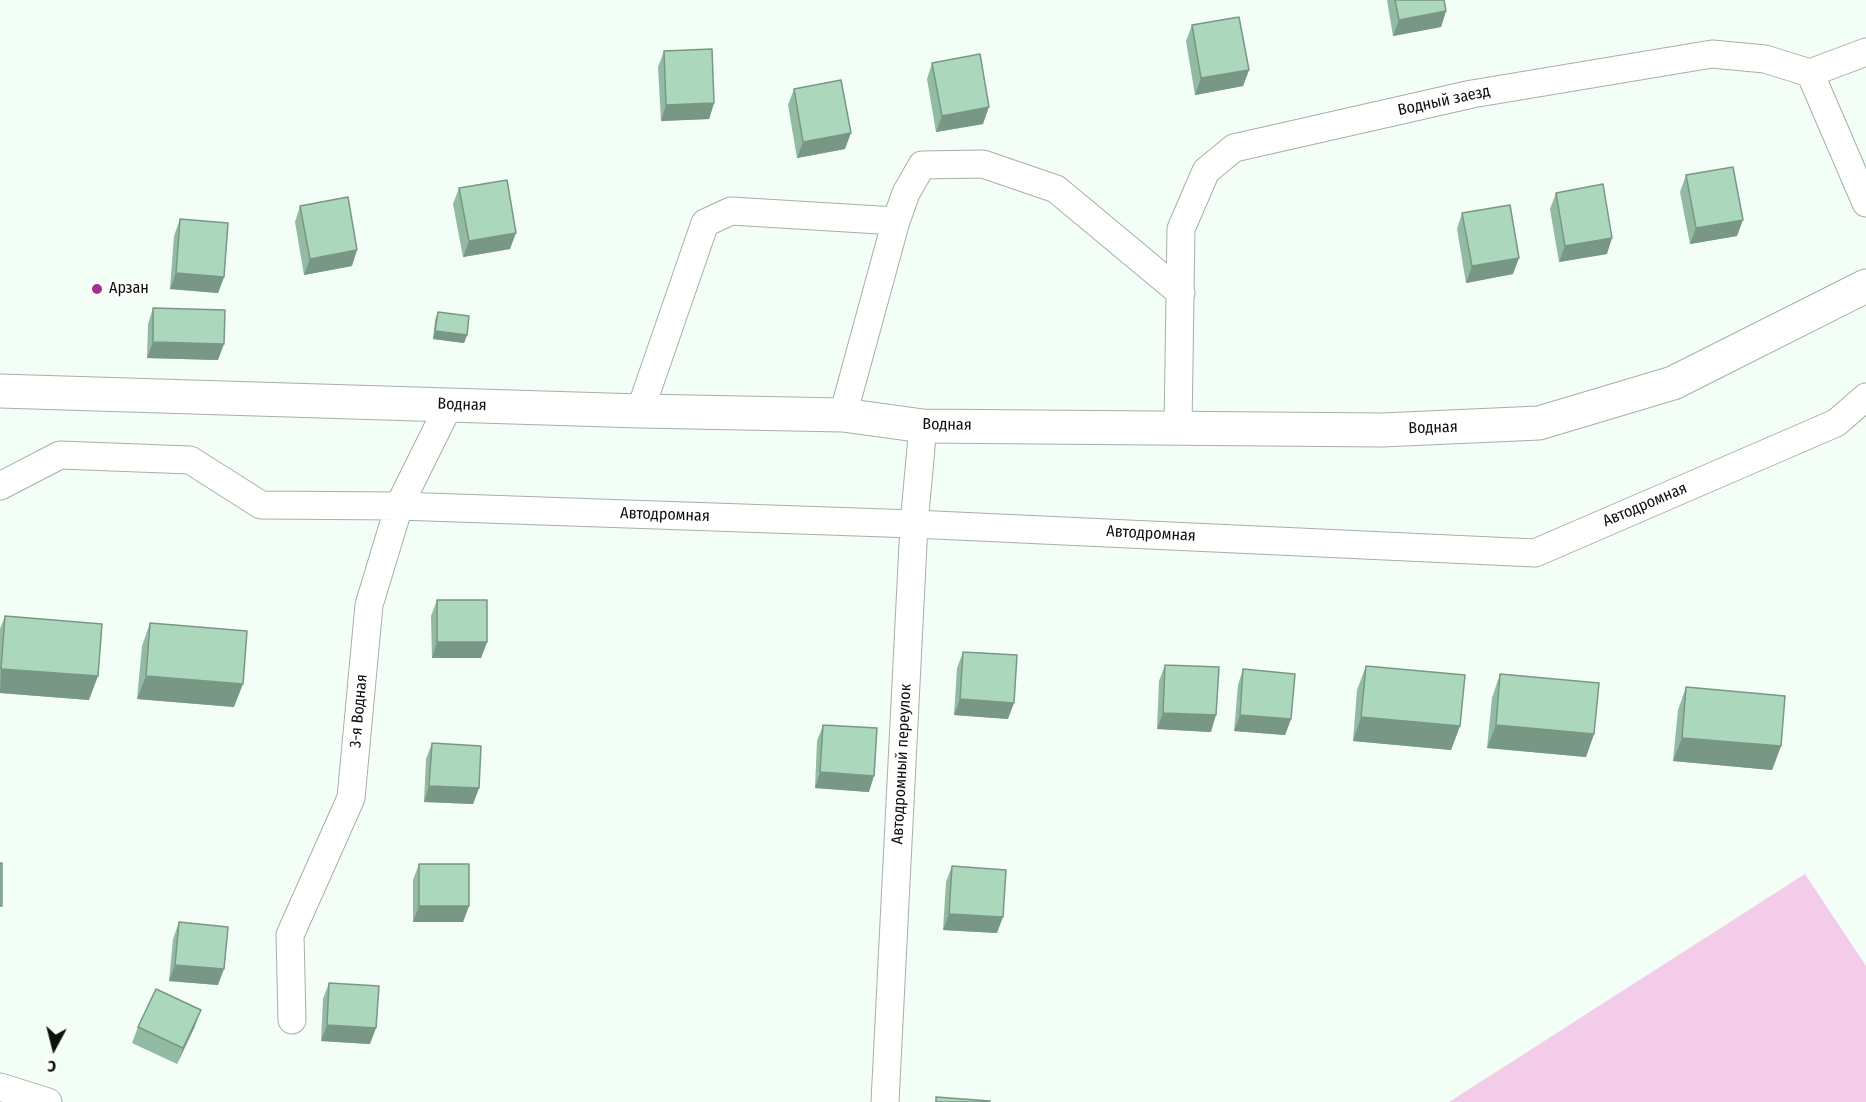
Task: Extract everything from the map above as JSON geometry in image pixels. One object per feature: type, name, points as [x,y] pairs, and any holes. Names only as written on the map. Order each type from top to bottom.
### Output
[{"type":"street","points":[[1866,52],[1810,73],[1866,203]]},
{"type":"street","name":"Водный заезд","points":[[1178,428],[1181,229],[1206,171],[1234,148],[1472,94],[1712,54],[1765,59],[1810,73]]},
{"type":"street","points":[[843,415],[896,221],[906,193],[922,165],[983,164],[1056,189],[1181,293]]},
{"type":"street","points":[[640,411],[705,223],[731,211],[896,221]]},
{"type":"street","name":"Водная","points":[[0,391],[843,415],[923,426],[1382,430],[1539,423],[1673,383],[1866,286]]},
{"type":"street","name":"Автодромная","points":[[0,486],[60,455],[190,460],[261,505],[399,506],[914,524],[1535,553],[1836,423],[1866,397]]},
{"type":"street","name":"3-я Водная","points":[[292,1020],[290,935],[351,798],[369,605],[399,506],[449,405]]},
{"type":"street","name":"Автодромный переулок","points":[[885,1102],[914,524],[923,426]]},
{"type":"street","points":[[0,1087],[48,1102]]},
{"type":"shaded area","points":[[1805,874],[1866,966],[1866,1102],[1449,1102]]},
{"type":"building","points":[[1395,0],[1444,0],[1446,11],[1399,20]]},
{"type":"building","points":[[1239,17],[1249,70],[1201,78],[1192,25]]},
{"type":"building","points":[[712,49],[714,103],[666,105],[664,51]]},
{"type":"building","points":[[980,54],[989,107],[942,116],[932,63]]},
{"type":"building","points":[[841,80],[851,133],[803,142],[794,89]]},
{"type":"building","points":[[1733,167],[1743,220],[1696,228],[1686,175]]},
{"type":"building","points":[[507,180],[516,233],[469,241],[459,188]]},
{"type":"building","points":[[1603,184],[1612,238],[1565,246],[1556,193]]},
{"type":"building","points":[[348,197],[357,250],[310,259],[300,206]]},
{"type":"building","points":[[1510,205],[1519,258],[1472,266],[1462,213]]},
{"type":"building","points":[[180,219],[228,223],[224,277],[176,273]]},
{"type":"building","points":[[153,308],[225,310],[224,344],[153,342]]},
{"type":"building","points":[[438,312],[469,316],[467,335],[435,331]]},
{"type":"building","points":[[437,600],[487,600],[487,642],[437,642]]},
{"type":"building","points":[[5,616],[102,624],[98,676],[1,669]]},
{"type":"building","points":[[150,623],[247,631],[243,684],[146,676]]},
{"type":"building","points":[[963,652],[1017,655],[1014,703],[960,699]]},
{"type":"building","points":[[1165,665],[1219,667],[1216,715],[1163,713]]},
{"type":"building","points":[[1366,666],[1465,675],[1460,726],[1361,717]]},
{"type":"building","points":[[1243,669],[1295,674],[1291,719],[1240,715]]},
{"type":"building","points":[[1500,674],[1599,683],[1594,734],[1496,725]]},
{"type":"building","points":[[1686,687],[1785,696],[1781,746],[1682,738]]},
{"type":"building","points":[[823,725],[877,728],[874,776],[820,772]]},
{"type":"building","points":[[432,743],[481,746],[479,788],[429,786]]},
{"type":"building","points":[[0,863],[2,863],[2,906],[0,906]]},
{"type":"building","points":[[419,864],[469,864],[469,906],[419,906]]},
{"type":"building","points":[[952,866],[1006,870],[1003,917],[949,914]]},
{"type":"building","points":[[179,922],[228,927],[224,969],[175,965]]},
{"type":"building","points":[[329,983],[379,986],[376,1028],[327,1025]]},
{"type":"building","points":[[156,989],[201,1010],[183,1048],[138,1027]]},
{"type":"building","points":[[936,1097],[990,1101],[990,1102],[936,1102]]},
{"type":"place","name":"Арзан","points":[[97,289]]}]
